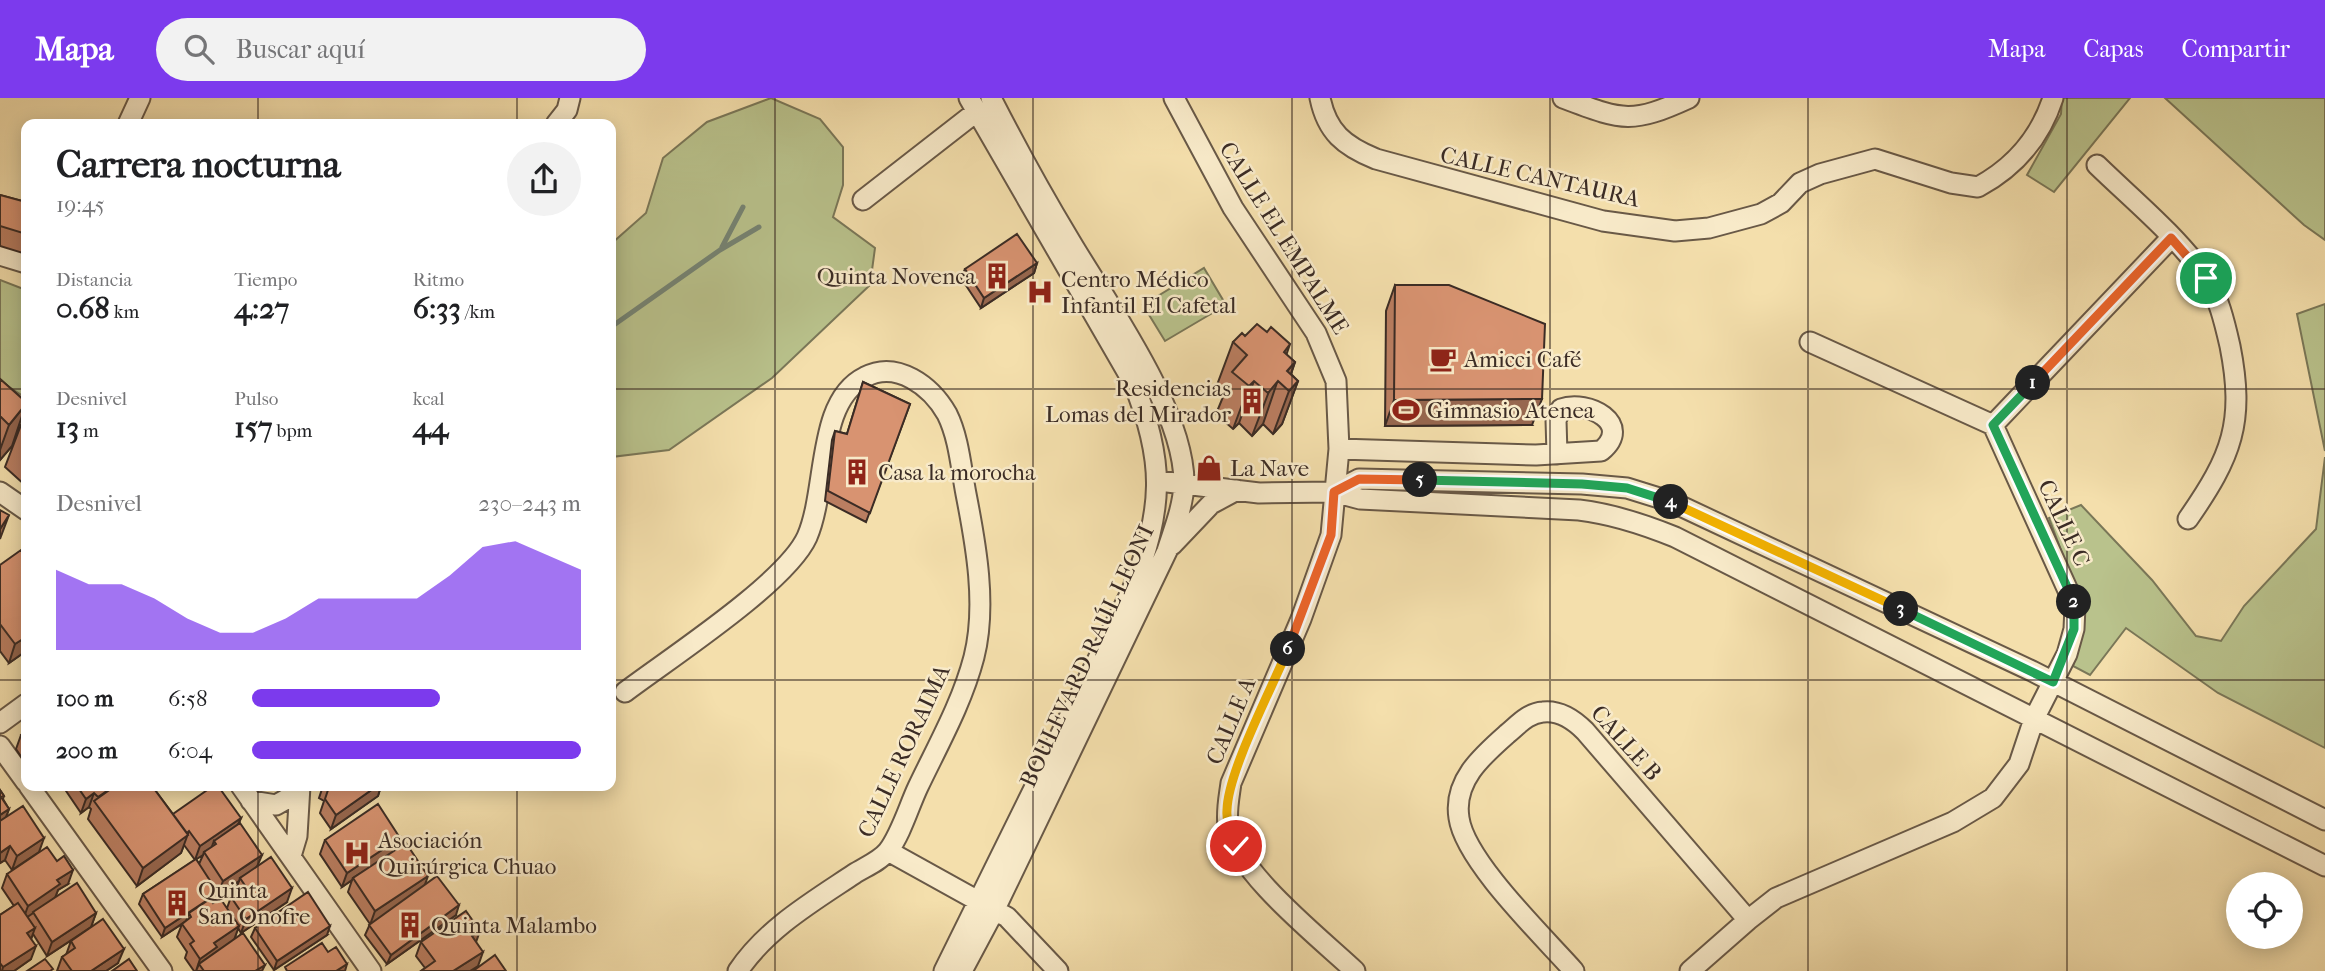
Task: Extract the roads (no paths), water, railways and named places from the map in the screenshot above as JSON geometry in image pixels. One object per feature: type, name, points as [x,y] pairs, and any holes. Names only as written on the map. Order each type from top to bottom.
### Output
[{"type":"street","points":[[130,119],[140,98]]},
{"type":"street","points":[[560,119],[567,110],[570,98]]},
{"type":"street","name":"BOULEVARD RAÚL LEONI","points":[[944,971],[986,906],[1167,551],[1180,512],[1184,482],[1175,435],[1147,371],[1062,229],[991,98]]},
{"type":"street","name":"CALLE EL EMPALME","points":[[1174,98],[1233,208],[1317,333],[1328,357],[1336,381],[1339,449],[1334,492]]},
{"type":"street","name":"CALLE CANTAURA","points":[[1320,98],[1328,125],[1336,137],[1368,155],[1426,175],[1603,222],[1675,231],[1709,228],[1761,214],[1781,202],[1800,183],[1821,173],[1875,159],[1951,183],[1978,187],[2019,160],[2048,113],[2053,98]]},
{"type":"street","points":[[1563,98],[1628,119],[1646,117],[1689,98]]},
{"type":"street","points":[[863,200],[973,105]]},
{"type":"street","name":"BOULEVARD RAÚL LEONI","points":[[962,971],[986,906],[1132,590],[1148,546],[1159,481],[1148,419],[1133,382],[973,105]]},
{"type":"street","points":[[2097,165],[2171,238],[2206,278],[2226,328],[2238,406],[2231,439],[2217,477],[2188,519]]},
{"type":"street","points":[[1810,342],[1993,425],[2171,238]]},
{"type":"street","points":[[0,255],[21,261]]},
{"type":"street","name":"CALLE RORAIMA","points":[[625,692],[792,562],[817,512],[828,428],[848,389],[863,377],[879,371],[898,373],[919,382],[947,415],[956,439],[971,518],[979,619],[974,655],[961,697],[888,851],[777,928],[750,954],[738,971]]},
{"type":"street","name":"CALLE C","points":[[1993,425],[2075,606],[2074,629],[2053,682],[2034,719]]},
{"type":"street","points":[[1339,449],[1557,454]]},
{"type":"street","points":[[1536,455],[1537,483]]},
{"type":"street","points":[[1334,492],[1359,479],[1537,483],[1627,488],[1672,502],[2053,682],[2325,820]]},
{"type":"street","points":[[1159,481],[1237,490],[1306,494],[1334,492],[1360,499],[1579,510],[1607,513],[1637,522],[1687,543],[2325,866]]},
{"type":"street","points":[[1167,551],[1211,504],[1237,490]]},
{"type":"street","points":[[0,492],[21,507]]},
{"type":"street","name":"CALLE A","points":[[1334,492],[1331,535],[1301,620],[1231,783],[1227,809],[1228,828],[1247,867],[1354,971]]},
{"type":"street","points":[[0,723],[21,708]]},
{"type":"street","name":"CALLE B","points":[[1574,971],[1472,853],[1458,816],[1460,795],[1477,760],[1527,717],[1544,712],[1572,719],[1585,731],[1748,920]]},
{"type":"street","points":[[1690,971],[1776,898],[1978,809],[2009,781],[2019,764],[2034,719]]},
{"type":"street","points":[[0,737],[21,722]]},
{"type":"street","points":[[0,746],[21,774]]},
{"type":"street","points":[[33,791],[162,971]]},
{"type":"street","points":[[246,793],[276,806],[297,791]]},
{"type":"street","points":[[291,856],[297,836],[300,791]]},
{"type":"street","points":[[246,793],[371,971]]},
{"type":"street","points":[[888,851],[1007,917],[1058,971]]},
{"type":"waterway","points":[[722,247],[743,207]]},
{"type":"waterway","points":[[616,323],[720,250],[759,227]]},
{"type":"place","name":"Quinta Novenca","points":[[997,276]]},
{"type":"place","name":"Centro Médico Infantil El Cafetal","points":[[1040,292]]},
{"type":"place","name":"Amicci Café","points":[[1443,359]]},
{"type":"place","name":"Residencias Lomas del Mirador","points":[[1252,401]]},
{"type":"place","name":"Gimnasio Atenea","points":[[1406,410]]},
{"type":"place","name":"La Nave","points":[[1209,468]]},
{"type":"place","name":"Casa la morocha","points":[[857,472]]},
{"type":"place","name":"Asociación Quirúrgica Chuao","points":[[357,853]]},
{"type":"place","name":"Quinta San Onofre","points":[[177,903]]},
{"type":"place","name":"Quinta Malambo","points":[[410,925]]}]
